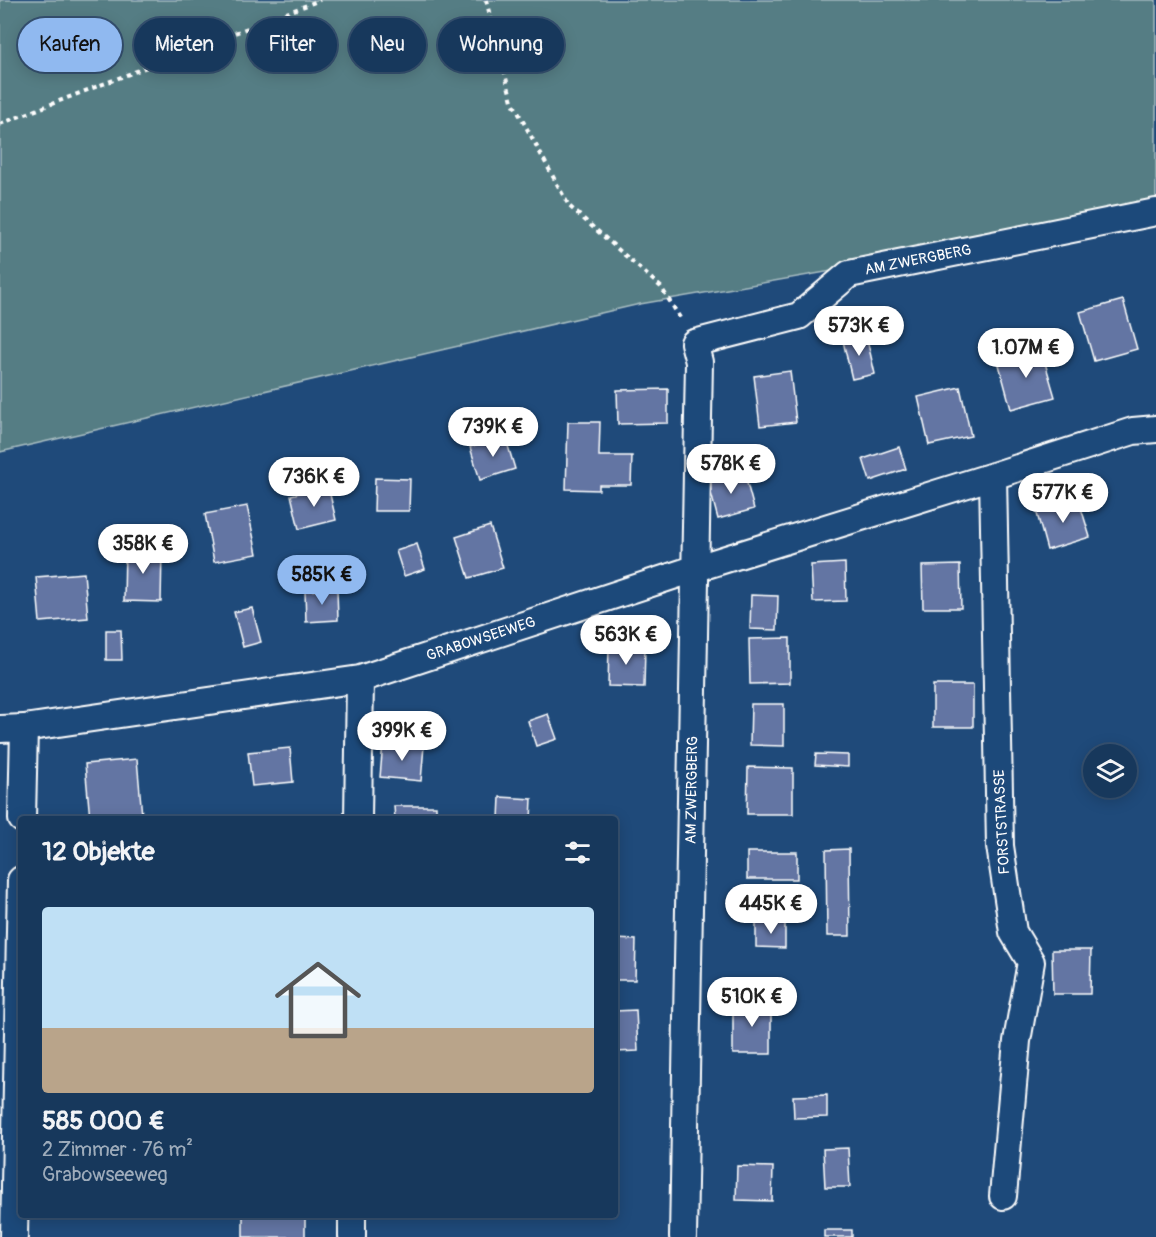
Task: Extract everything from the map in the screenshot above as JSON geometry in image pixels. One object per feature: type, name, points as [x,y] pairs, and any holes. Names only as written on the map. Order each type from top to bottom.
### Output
[{"type":"street","name":"AM ZWERGBERG","points":[[683,1237],[697,568],[699,362],[694,343],[800,316],[849,274],[1156,212]]},
{"type":"street","name":"GRABOWSEEWEG","points":[[12,729],[360,679],[697,568],[1133,430],[1156,429]]},
{"type":"street","name":"FORSTSTRASSE","points":[[993,476],[1000,846],[1012,932],[1031,962],[1017,1041],[1003,1196]]},
{"type":"street","points":[[358,816],[360,679]]},
{"type":"street","points":[[12,729],[22,816]]},
{"type":"street","points":[[14,1237],[18,1033]]},
{"type":"street","points":[[352,1218],[352,1237]]},
{"type":"path","points":[[0,124],[320,0]]},
{"type":"path","points":[[486,0],[512,101],[569,206],[661,287],[694,343]]},
{"type":"green space","points":[[0,0],[1156,0],[1156,215],[640,304],[0,452]]},
{"type":"building","points":[[1123,300],[1137,349],[1094,361],[1080,312]]},
{"type":"building","points":[[866,335],[875,374],[852,379],[843,341]]},
{"type":"building","points":[[1041,349],[1055,397],[1011,409],[998,361]]},
{"type":"building","points":[[790,371],[796,422],[760,426],[754,376]]},
{"type":"building","points":[[960,387],[971,436],[929,445],[918,397]]},
{"type":"building","points":[[668,389],[668,423],[618,424],[617,390]]},
{"type":"building","points":[[568,422],[600,422],[599,456],[632,456],[631,485],[599,485],[599,490],[566,489]]},
{"type":"building","points":[[505,436],[515,469],[480,480],[470,447]]},
{"type":"building","points":[[899,447],[906,469],[870,481],[863,459]]},
{"type":"building","points":[[744,472],[754,509],[718,519],[708,482]]},
{"type":"building","points":[[375,478],[410,479],[409,511],[374,511]]},
{"type":"building","points":[[328,486],[336,520],[299,529],[291,495]]},
{"type":"building","points":[[1078,498],[1090,537],[1047,550],[1036,510]]},
{"type":"building","points":[[247,506],[257,554],[214,562],[205,514]]},
{"type":"building","points":[[490,526],[503,568],[469,578],[456,537]]},
{"type":"building","points":[[417,544],[425,569],[404,576],[396,551]]},
{"type":"building","points":[[125,548],[162,550],[161,602],[124,601]]},
{"type":"building","points":[[845,563],[846,601],[813,602],[811,565]]},
{"type":"building","points":[[960,565],[961,608],[923,608],[922,566]]},
{"type":"building","points":[[84,573],[88,618],[40,622],[36,577]]},
{"type":"building","points":[[337,589],[338,620],[306,622],[305,591]]},
{"type":"building","points":[[751,595],[778,596],[777,630],[750,629]]},
{"type":"building","points":[[252,608],[261,642],[243,647],[234,612]]},
{"type":"building","points":[[106,630],[121,630],[122,660],[106,660]]},
{"type":"building","points":[[790,638],[790,683],[750,684],[749,639]]},
{"type":"building","points":[[609,646],[645,647],[644,687],[608,686]]},
{"type":"building","points":[[933,685],[973,685],[973,727],[933,727]]},
{"type":"building","points":[[751,704],[784,704],[784,746],[750,745]]},
{"type":"building","points":[[548,714],[557,739],[536,746],[528,721]]},
{"type":"building","points":[[383,743],[424,746],[421,781],[380,777]]},
{"type":"building","points":[[290,748],[293,782],[252,786],[248,752]]},
{"type":"building","points":[[816,754],[848,755],[848,767],[815,765]]},
{"type":"building","points":[[137,759],[142,816],[90,816],[85,764]]},
{"type":"building","points":[[748,767],[793,768],[793,814],[747,814]]},
{"type":"building","points":[[500,797],[532,799],[531,816],[499,816]]},
{"type":"building","points":[[394,806],[436,806],[436,816],[395,816]]},
{"type":"building","points":[[849,849],[850,936],[827,936],[826,850]]},
{"type":"building","points":[[747,852],[797,852],[797,879],[747,879]]},
{"type":"building","points":[[756,922],[785,922],[785,948],[756,947]]},
{"type":"building","points":[[618,939],[636,940],[635,980],[618,980]]},
{"type":"building","points":[[1052,950],[1091,950],[1090,994],[1053,994]]},
{"type":"building","points":[[733,1003],[771,1003],[771,1054],[733,1054]]},
{"type":"building","points":[[636,1010],[638,1051],[618,1052],[618,1011]]},
{"type":"building","points":[[827,1095],[827,1117],[794,1118],[793,1096]]},
{"type":"building","points":[[848,1148],[850,1187],[825,1187],[823,1149]]},
{"type":"building","points":[[737,1166],[773,1167],[772,1201],[736,1200]]},
{"type":"building","points":[[243,1218],[305,1218],[305,1237],[243,1237]]},
{"type":"building","points":[[824,1230],[852,1230],[852,1237],[824,1237]]}]
